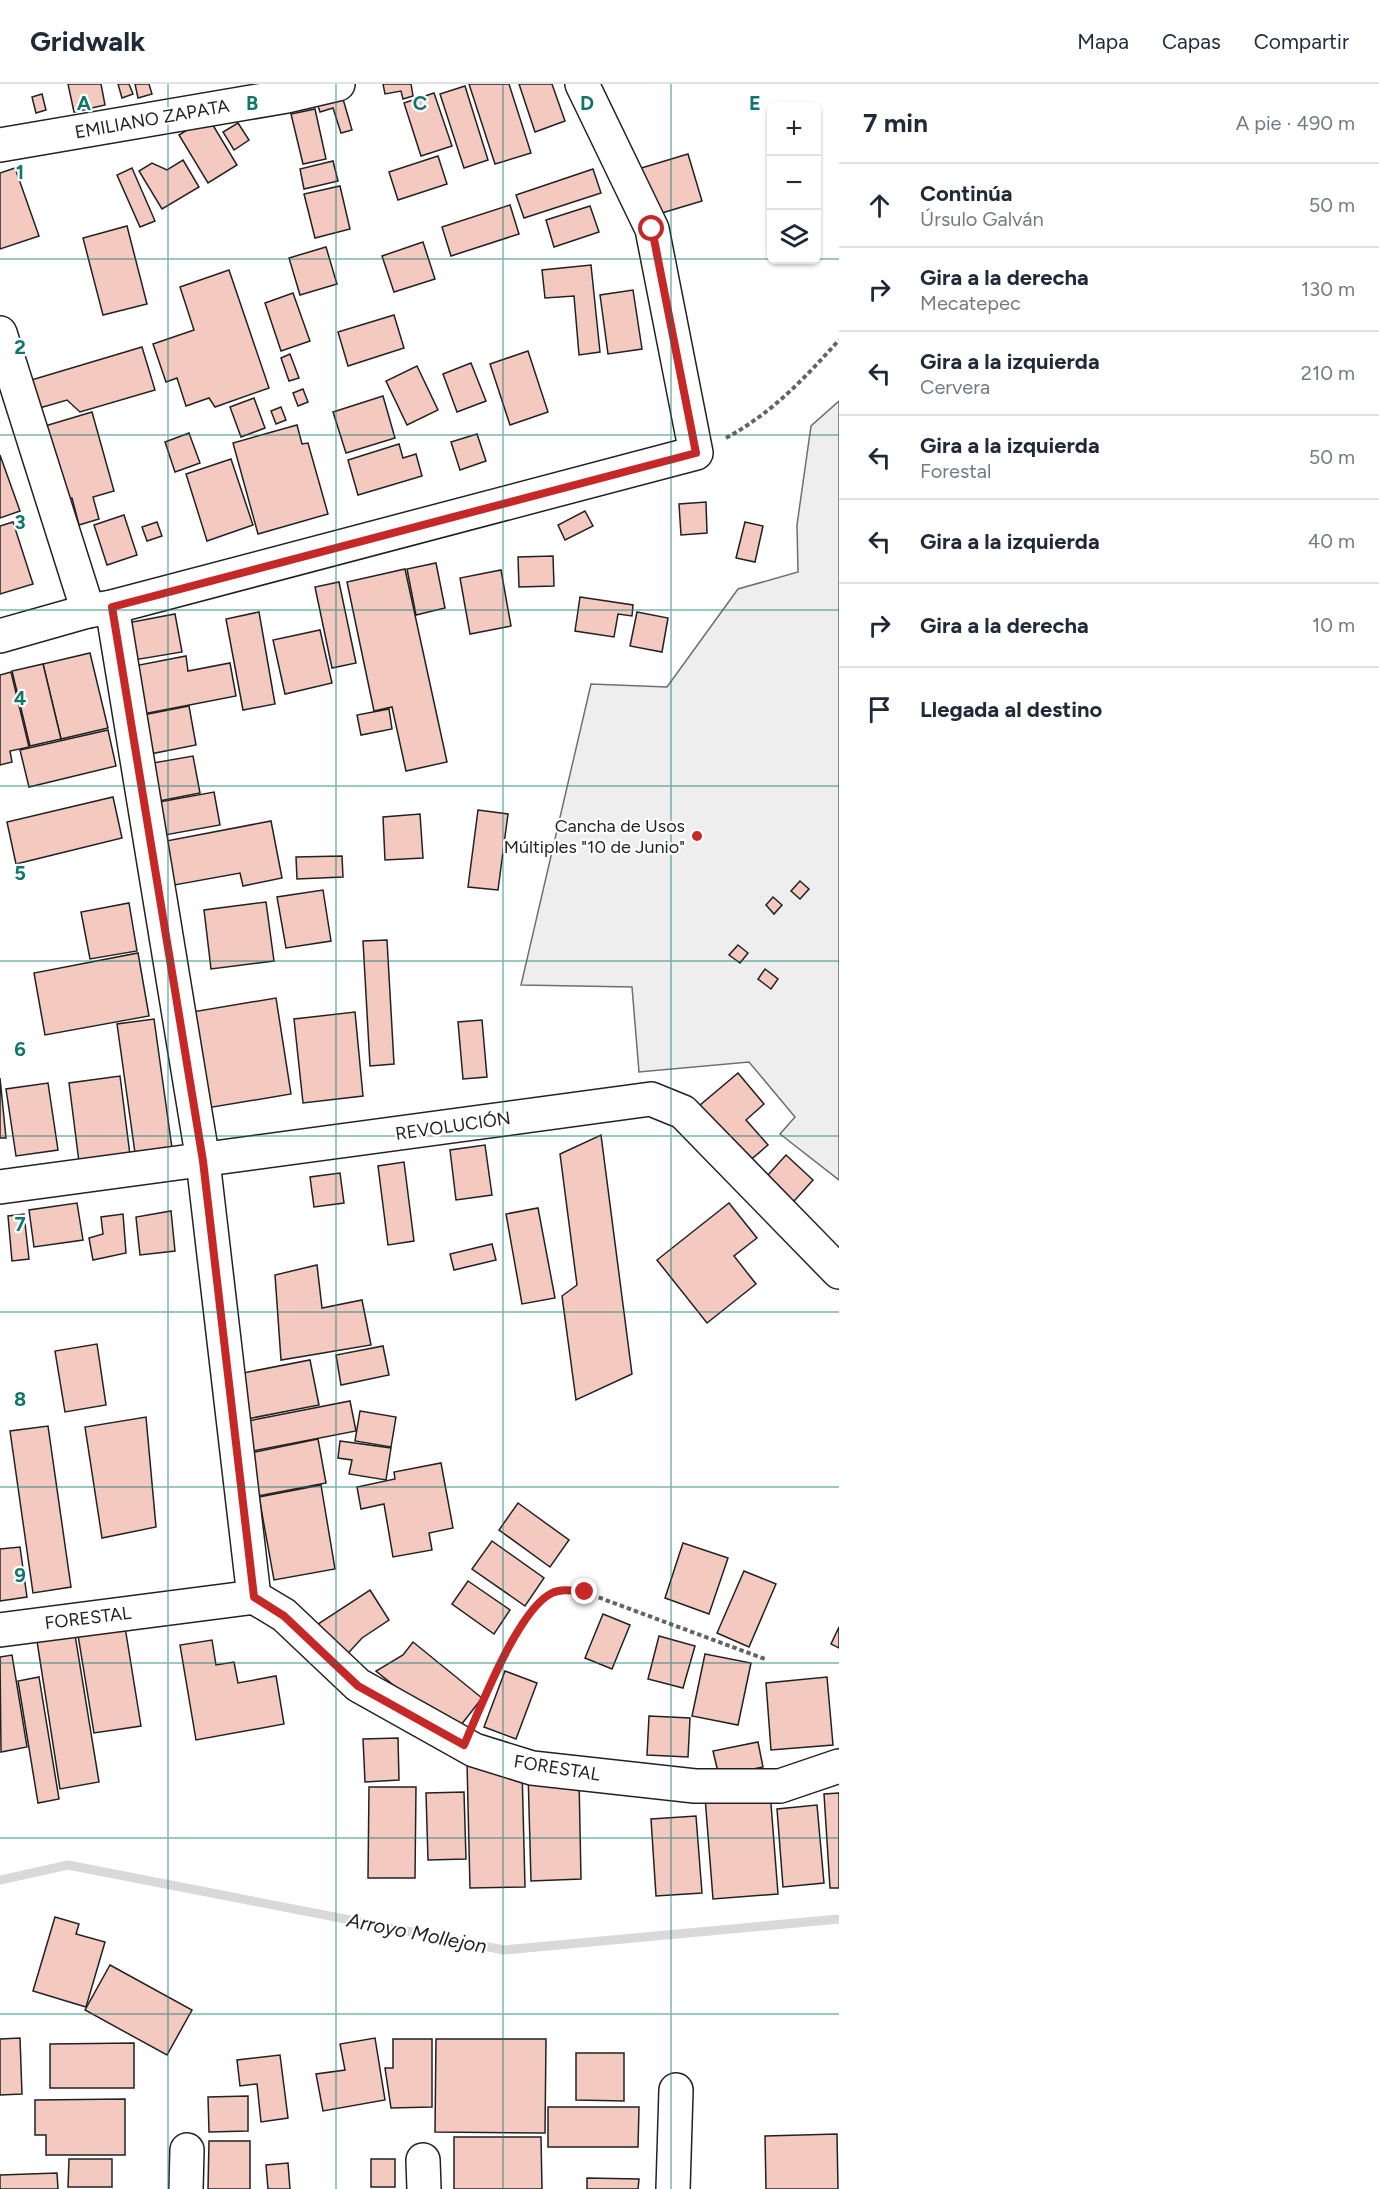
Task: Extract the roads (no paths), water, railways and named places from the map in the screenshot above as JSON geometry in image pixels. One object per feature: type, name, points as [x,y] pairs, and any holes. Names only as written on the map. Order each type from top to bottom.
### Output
[{"type":"street","name":"EMILIANO ZAPATA","points":[[0,145],[284,90],[338,84]]},
{"type":"street","points":[[0,636],[696,453],[652,229],[582,84]]},
{"type":"street","points":[[0,333],[100,609],[203,1161],[254,1597]]},
{"type":"street","name":"REVOLUCIÓN","points":[[0,1187],[651,1099],[683,1112],[839,1272]]},
{"type":"street","name":"FORESTAL","points":[[0,1630],[254,1597],[284,1616],[358,1686],[464,1745],[532,1767],[695,1786],[780,1786],[839,1766]]},
{"type":"street","points":[[673,2189],[676,2090]]},
{"type":"street","points":[[186,2189],[187,2150]]},
{"type":"waterway","name":"Arroyo Mollejon","points":[[0,1880],[68,1865],[504,1950],[839,1919]]},
{"type":"place","name":"Cancha de Usos Múltiples \"10 de Junio\"","points":[[697,836]]}]
